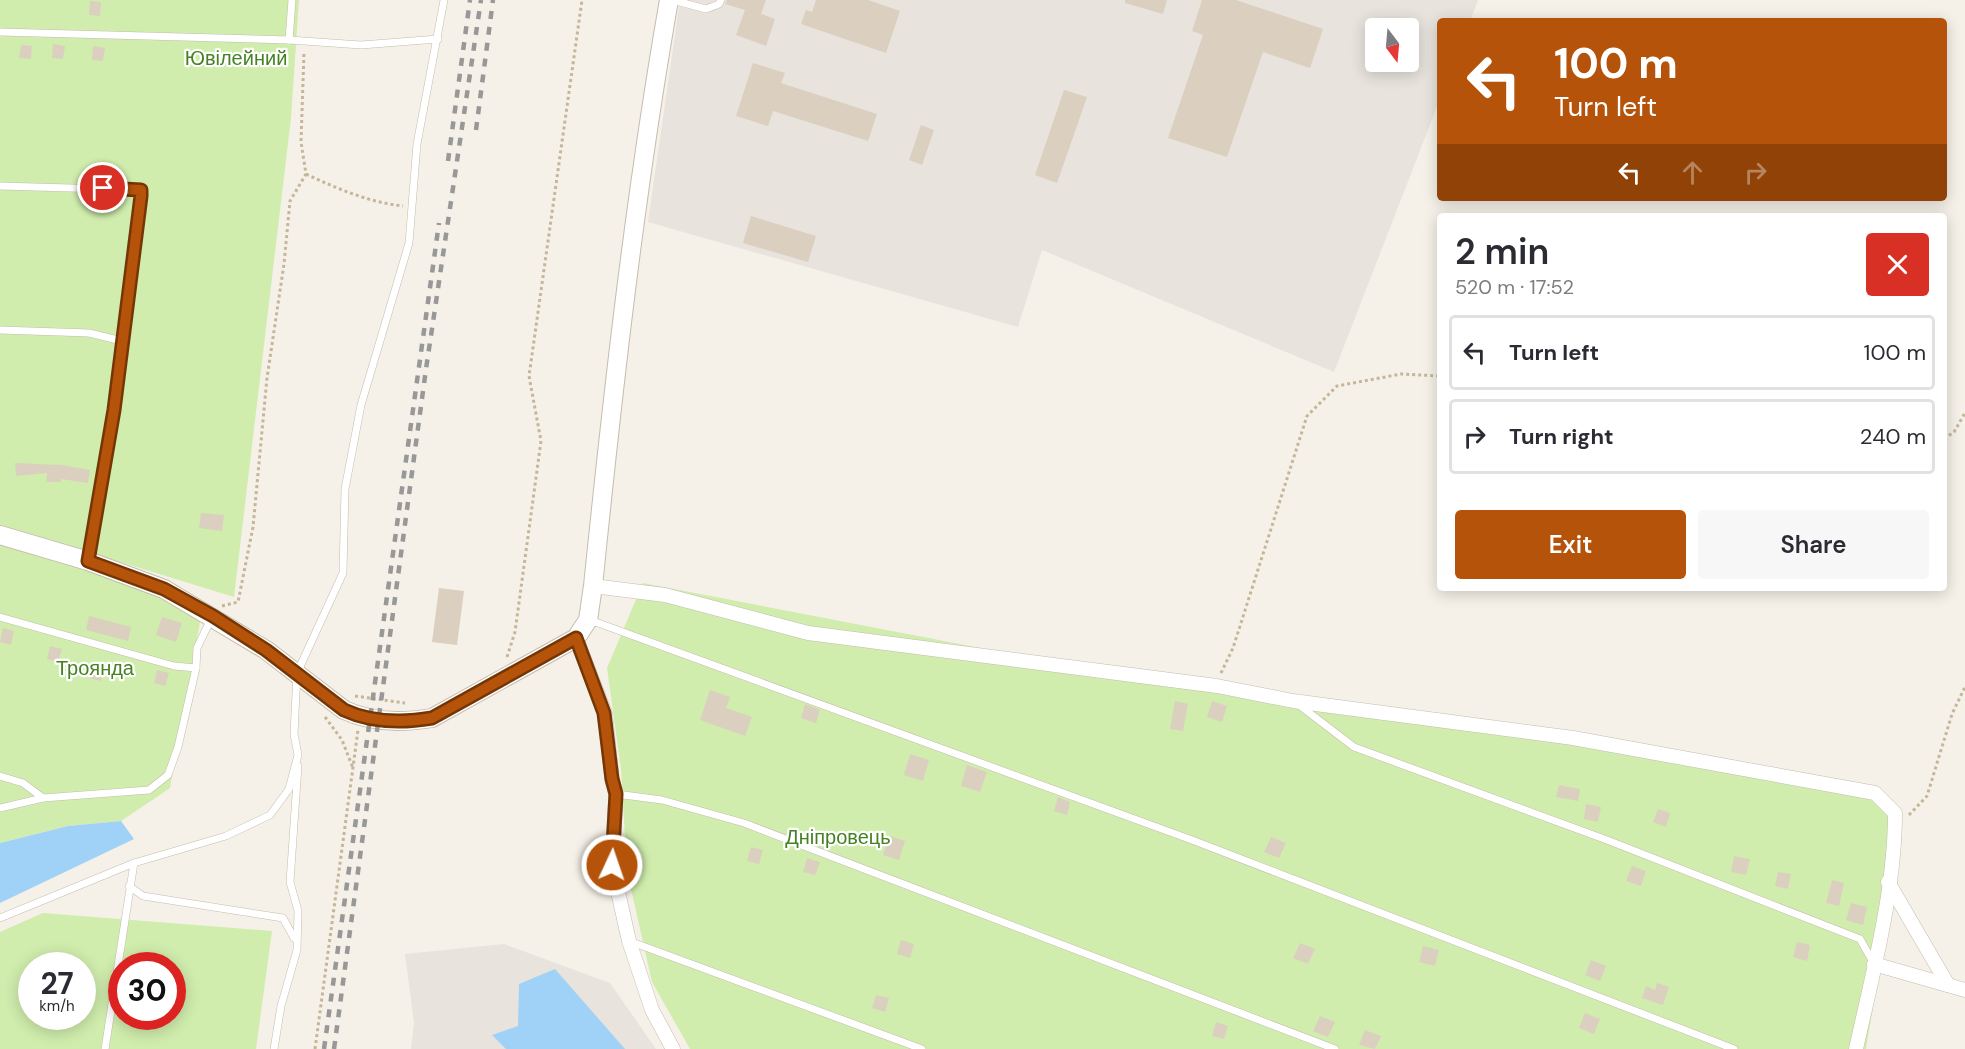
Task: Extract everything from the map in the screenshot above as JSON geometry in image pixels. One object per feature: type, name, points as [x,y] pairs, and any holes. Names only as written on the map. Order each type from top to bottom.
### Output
[{"type":"street","points":[[0,535],[88,561],[216,611],[315,689],[344,710],[359,717],[402,721],[432,718],[497,681],[563,648],[576,638],[588,620],[630,250],[654,79],[671,0]]},
{"type":"street","points":[[593,585],[665,595],[808,633],[1217,686],[1293,701],[1573,738],[1875,793],[1895,813],[1895,847],[1856,1049]]},
{"type":"street","points":[[576,638],[604,713],[616,794],[612,865],[629,941],[652,1010],[672,1049]]},
{"type":"street","points":[[1888,882],[1948,985]]},
{"type":"street","points":[[1874,964],[1965,990]]},
{"type":"lane","points":[[289,39],[292,0]]},
{"type":"lane","points":[[274,1049],[281,1006],[297,950],[298,911],[290,882],[298,755],[294,734],[297,673],[343,573],[345,489],[361,405],[408,243],[417,144],[444,0]]},
{"type":"lane","points":[[671,0],[706,9],[719,4],[721,0]]},
{"type":"lane","points":[[0,32],[289,39],[361,45],[438,39]]},
{"type":"lane","points":[[0,186],[141,190],[114,410],[88,561]]},
{"type":"lane","points":[[0,330],[89,333],[122,341]]},
{"type":"lane","points":[[0,808],[43,798],[149,790],[168,775],[178,747],[196,668],[197,648],[204,628],[216,611]]},
{"type":"lane","points":[[0,617],[174,666],[196,668]]},
{"type":"lane","points":[[588,620],[1192,840],[1734,1049]]},
{"type":"lane","points":[[1293,701],[1354,747],[1606,840],[1860,939],[1874,964]]},
{"type":"lane","points":[[0,918],[135,863],[226,836],[270,815],[289,789],[298,755]]},
{"type":"lane","points":[[0,776],[23,783],[43,798]]},
{"type":"lane","points":[[616,794],[662,800],[744,823],[1335,1049]]},
{"type":"lane","points":[[105,1049],[129,886],[135,863]]},
{"type":"lane","points":[[129,886],[143,896],[283,918],[293,932],[297,950]]},
{"type":"lane","points":[[629,941],[922,1049]]},
{"type":"path","points":[[497,681],[515,632],[541,441],[529,376],[582,0]]},
{"type":"path","points":[[216,611],[238,602],[253,527],[267,378],[284,264],[290,201],[306,174],[301,142],[304,41]]},
{"type":"path","points":[[306,174],[339,190],[380,203],[411,207]]},
{"type":"path","points":[[1217,686],[1233,648],[1307,416],[1337,386],[1401,374],[1437,376]]},
{"type":"path","points":[[1947,437],[1954,432],[1965,414]]},
{"type":"path","points":[[1895,813],[1910,815],[1926,796],[1952,714],[1965,687]]},
{"type":"path","points":[[315,689],[322,714],[342,740],[354,770]]},
{"type":"path","points":[[349,695],[414,704]]},
{"type":"path","points":[[315,1049],[354,770],[359,717]]},
{"type":"shaded area","points":[[680,0],[1478,0],[1471,18],[1437,18],[1437,107],[1334,372],[1042,250],[1018,327],[648,222]]},
{"type":"shaded area","points":[[504,944],[610,983],[656,1049],[411,1049],[414,1023],[405,954]]},
{"type":"green space","name":"Ювілейний","points":[[0,0],[299,0],[291,118],[234,597],[0,525]]},
{"type":"green space","name":"Троянда","points":[[0,538],[203,606],[170,788],[121,821],[68,826],[0,843]]},
{"type":"green space","name":"Дніпровець","points":[[643,583],[1287,707],[1589,747],[1883,802],[1902,837],[1866,1049],[690,1049],[652,982],[627,871],[621,769],[607,668]]},
{"type":"green space","points":[[43,913],[272,931],[256,1049],[0,1049],[0,932]]},
{"type":"water","points":[[121,821],[134,839],[0,903],[0,843],[68,826]]},
{"type":"water","points":[[555,969],[625,1049],[506,1049],[492,1035],[518,1026],[519,984]]},
{"type":"building","points":[[727,0],[766,0],[761,14],[775,19],[766,46],[736,35],[745,10],[725,4]]},
{"type":"building","points":[[816,0],[868,0],[900,11],[886,53],[801,24],[806,10],[812,12]]},
{"type":"building","points":[[1125,0],[1167,0],[1163,14],[1125,3]]},
{"type":"building","points":[[1202,0],[1236,0],[1323,29],[1310,68],[1263,52],[1227,157],[1168,138],[1203,35],[1192,31]]},
{"type":"building","points":[[90,1],[101,2],[100,16],[89,15]]},
{"type":"building","points":[[53,44],[65,46],[63,59],[52,58]]},
{"type":"building","points":[[21,45],[32,46],[31,59],[19,58]]},
{"type":"building","points":[[93,46],[105,48],[103,61],[92,60]]},
{"type":"building","points":[[753,63],[785,73],[781,83],[877,114],[868,141],[773,111],[768,126],[736,116]]},
{"type":"building","points":[[1064,90],[1087,97],[1057,183],[1035,175]]},
{"type":"building","points":[[921,125],[934,130],[922,165],[909,160]]},
{"type":"building","points":[[751,216],[816,236],[808,262],[743,243]]},
{"type":"building","points":[[15,463],[62,465],[90,470],[88,483],[61,479],[61,482],[46,482],[47,473],[16,476]]},
{"type":"building","points":[[201,513],[224,515],[222,531],[199,528]]},
{"type":"building","points":[[439,588],[464,591],[457,645],[432,642]]},
{"type":"building","points":[[89,616],[131,627],[128,641],[86,630]]},
{"type":"building","points":[[162,617],[182,623],[176,642],[156,635]]},
{"type":"building","points":[[3,628],[14,631],[11,645],[0,642]]},
{"type":"building","points":[[50,646],[62,649],[58,662],[47,659]]},
{"type":"building","points":[[93,665],[104,668],[101,681],[89,678]]},
{"type":"building","points":[[157,670],[169,673],[165,686],[154,683]]},
{"type":"building","points":[[710,690],[730,697],[726,708],[752,717],[745,736],[700,720]]},
{"type":"building","points":[[1175,701],[1188,704],[1183,731],[1170,729]]},
{"type":"building","points":[[1212,701],[1227,706],[1222,722],[1207,717]]},
{"type":"building","points":[[805,704],[820,710],[816,723],[801,718]]},
{"type":"building","points":[[910,754],[929,760],[923,781],[904,775]]},
{"type":"building","points":[[967,765],[987,772],[980,792],[961,786]]},
{"type":"building","points":[[1559,785],[1580,789],[1578,801],[1556,797]]},
{"type":"building","points":[[1058,797],[1070,802],[1067,815],[1054,811]]},
{"type":"building","points":[[1586,804],[1601,807],[1598,822],[1584,819]]},
{"type":"building","points":[[1658,809],[1670,813],[1666,827],[1653,822]]},
{"type":"building","points":[[890,836],[905,841],[899,860],[883,855]]},
{"type":"building","points":[[1271,837],[1286,843],[1279,858],[1264,852]]},
{"type":"building","points":[[751,847],[763,850],[759,864],[747,861]]},
{"type":"building","points":[[1734,856],[1750,859],[1746,875],[1731,872]]},
{"type":"building","points":[[807,858],[820,862],[815,875],[803,872]]},
{"type":"building","points":[[1632,866],[1646,871],[1641,886],[1626,881]]},
{"type":"building","points":[[1778,872],[1791,874],[1788,889],[1775,886]]},
{"type":"building","points":[[1832,880],[1844,883],[1839,906],[1826,903]]},
{"type":"building","points":[[1851,903],[1867,907],[1863,925],[1846,920]]},
{"type":"building","points":[[901,940],[914,944],[910,958],[897,954]]},
{"type":"building","points":[[1797,942],[1810,945],[1807,961],[1793,957]]},
{"type":"building","points":[[1300,943],[1315,949],[1308,964],[1293,958]]},
{"type":"building","points":[[1423,946],[1439,950],[1435,966],[1419,962]]},
{"type":"building","points":[[1591,960],[1606,966],[1600,981],[1585,975]]},
{"type":"building","points":[[1657,983],[1669,987],[1663,1005],[1642,998],[1646,986],[1655,990]]},
{"type":"building","points":[[876,995],[889,998],[885,1012],[872,1008]]},
{"type":"building","points":[[1585,1013],[1600,1019],[1594,1034],[1579,1028]]},
{"type":"building","points":[[1320,1016],[1335,1022],[1328,1037],[1313,1031]]},
{"type":"building","points":[[1216,1022],[1228,1026],[1224,1039],[1212,1036]]},
{"type":"building","points":[[1365,1030],[1381,1036],[1375,1049],[1359,1045]]},
{"type":"railway","points":[[448,161],[470,0]]},
{"type":"railway","points":[[334,1049],[426,369],[481,0]]},
{"type":"railway","points":[[476,130],[493,0]]},
{"type":"railway","points":[[324,1049],[439,223]]},
{"type":"route","points":[[103,188],[141,190],[141,196],[114,410],[88,561],[164,589],[213,616],[266,650],[344,710],[359,717],[413,721],[432,718],[525,665],[563,648],[576,638],[604,713],[616,794],[612,865]]}]
